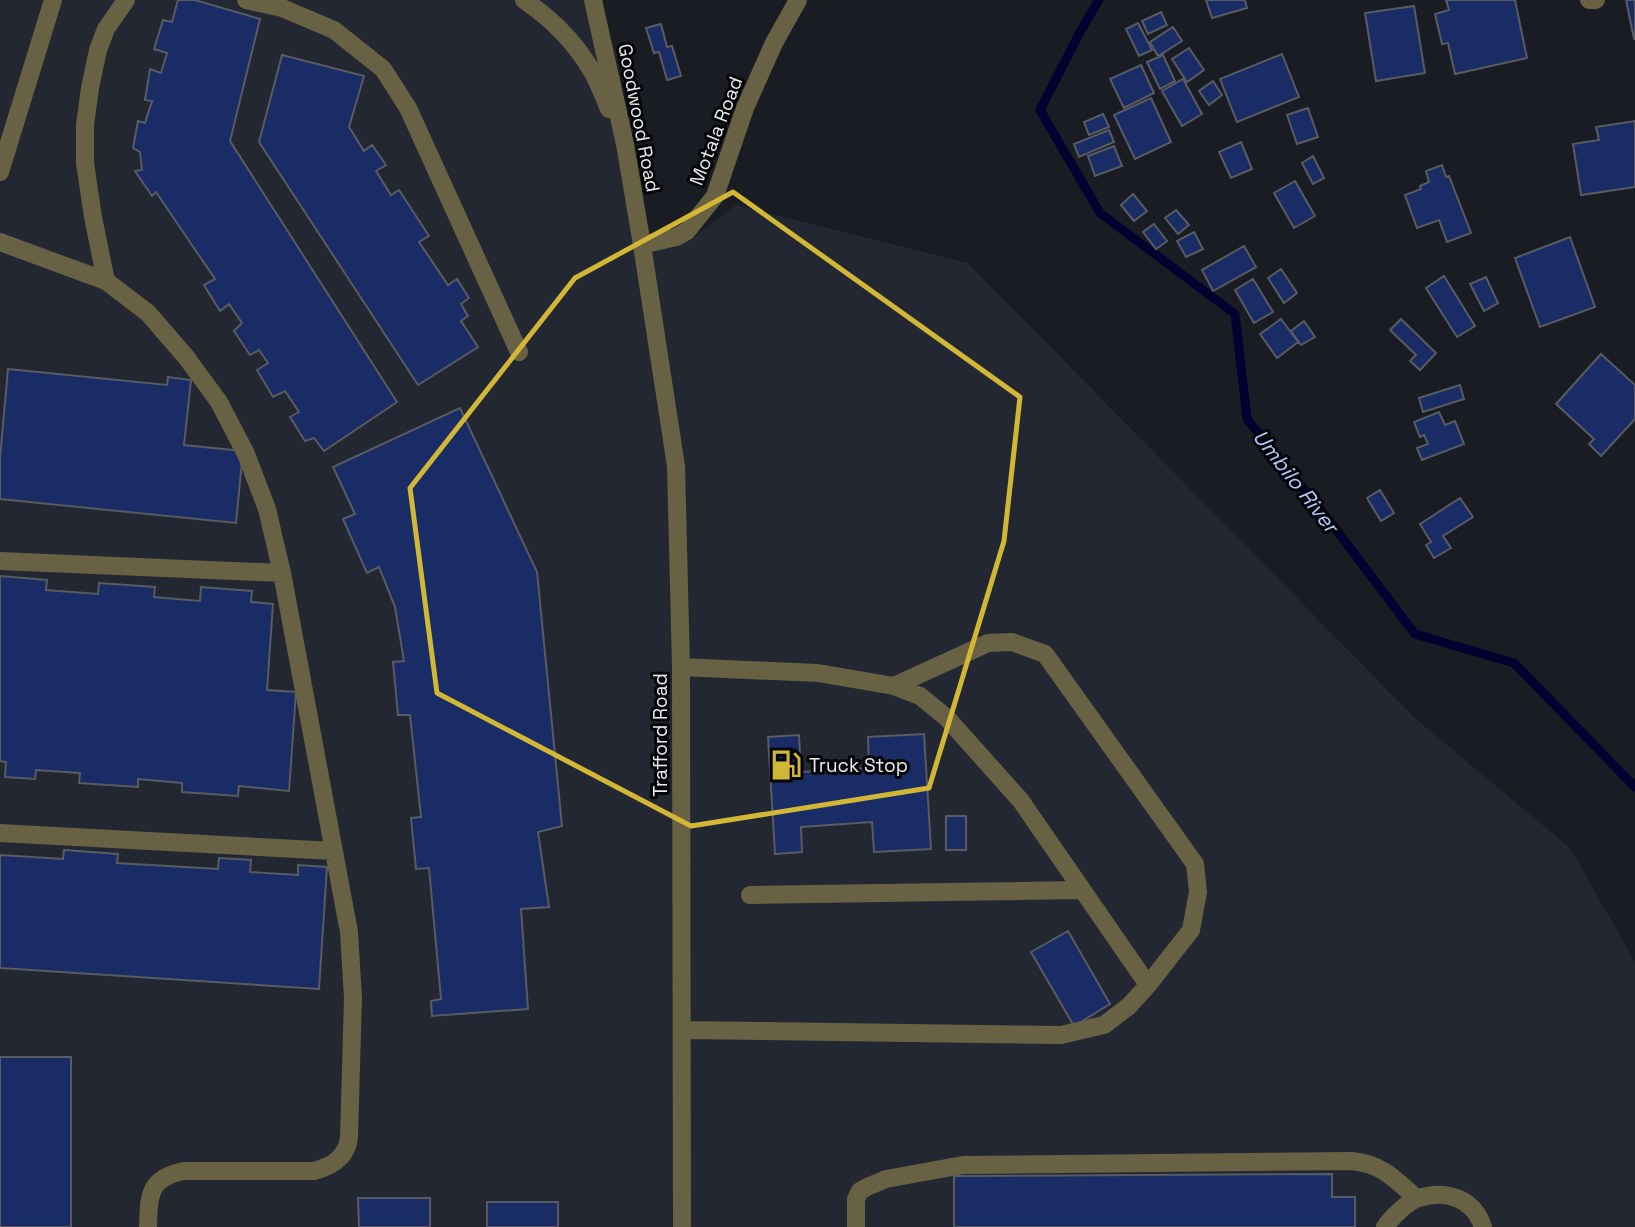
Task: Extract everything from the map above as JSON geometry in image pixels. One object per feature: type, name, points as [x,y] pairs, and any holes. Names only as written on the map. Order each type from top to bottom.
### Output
[{"type":"street","points":[[0,172],[53,0]]},
{"type":"street","points":[[106,281],[85,163],[85,125],[98,50],[106,29],[126,0]]},
{"type":"street","points":[[246,0],[282,8],[334,30],[383,69],[408,108],[519,352]]},
{"type":"street","points":[[524,0],[567,35],[593,73],[625,144]]},
{"type":"street","name":"Goodwood Road","points":[[593,0],[625,144],[642,245]]},
{"type":"street","name":"Motala Road","points":[[642,245],[676,237],[687,231],[715,197],[750,97],[774,43],[798,0]]},
{"type":"street","points":[[1588,0],[1596,0]]},
{"type":"street","points":[[0,242],[106,281],[148,313],[186,357],[219,402],[246,454],[267,509],[282,573],[349,932],[353,1064],[348,1147],[334,1163],[314,1171],[184,1171],[166,1176],[157,1182],[151,1192],[148,1227]]},
{"type":"street","name":"Trafford Road","points":[[642,245],[676,466],[681,667],[682,1227]]},
{"type":"street","points":[[0,561],[282,573]]},
{"type":"street","points":[[682,1030],[1060,1035],[1104,1025],[1129,1006],[1191,930],[1198,892],[1195,864],[1045,654],[1012,642],[988,643],[894,686]]},
{"type":"street","points":[[681,667],[818,673],[894,686],[920,696],[947,718],[1021,801],[1148,985]]},
{"type":"street","points":[[0,833],[334,850]]},
{"type":"street","points":[[750,895],[1082,890]]},
{"type":"street","points":[[856,1227],[856,1199],[860,1191],[867,1187],[886,1179],[964,1166],[1352,1160],[1383,1169],[1416,1198]]},
{"type":"street","points":[[1385,1227],[1416,1198],[1441,1194],[1465,1201],[1480,1217],[1483,1227]]},
{"type":"highlighted area","points":[[733,192],[1020,397],[1004,541],[929,788],[691,826],[437,693],[410,488],[575,278]]},
{"type":"shaded area","points":[[0,0],[596,0],[647,249],[688,241],[736,205],[968,263],[1416,719],[1570,848],[1635,962],[1635,1227],[0,1227]]},
{"type":"building","points":[[178,0],[195,0],[260,19],[230,141],[397,402],[324,451],[314,438],[305,441],[290,417],[299,412],[285,391],[273,397],[257,370],[268,363],[259,350],[250,355],[234,331],[242,323],[229,304],[220,311],[204,285],[215,279],[156,192],[152,196],[135,171],[142,170],[140,152],[133,148],[138,121],[145,123],[152,101],[145,100],[150,69],[161,73],[167,53],[154,49],[163,20],[172,22]]},
{"type":"building","points":[[1206,0],[1245,0],[1247,8],[1212,18]]},
{"type":"building","points":[[1446,0],[1515,0],[1527,58],[1455,74],[1448,43],[1442,44],[1435,14],[1449,10]]},
{"type":"building","points":[[1626,0],[1635,0],[1635,39],[1634,39]]},
{"type":"building","points":[[1414,6],[1425,73],[1376,81],[1365,13]]},
{"type":"building","points":[[1161,12],[1167,25],[1148,34],[1142,21]]},
{"type":"building","points":[[1138,23],[1152,50],[1139,56],[1126,29]]},
{"type":"building","points":[[661,24],[667,47],[672,46],[681,76],[667,80],[659,52],[654,53],[646,28]]},
{"type":"building","points":[[1173,27],[1182,41],[1158,56],[1150,42]]},
{"type":"building","points":[[1189,48],[1204,70],[1187,82],[1172,59]]},
{"type":"building","points":[[1282,54],[1299,97],[1237,122],[1220,79]]},
{"type":"building","points":[[282,55],[364,76],[349,127],[364,151],[372,145],[386,165],[376,171],[391,195],[399,190],[429,236],[419,242],[448,285],[457,279],[469,298],[461,304],[468,316],[461,321],[478,347],[418,385],[259,142]]},
{"type":"building","points":[[1163,55],[1175,81],[1160,89],[1147,62]]},
{"type":"building","points":[[1141,65],[1154,93],[1124,108],[1110,79]]},
{"type":"building","points":[[1183,79],[1202,114],[1182,126],[1162,91]]},
{"type":"building","points":[[1213,81],[1222,95],[1209,105],[1199,91]]},
{"type":"building","points":[[1151,98],[1171,142],[1135,159],[1114,115]]},
{"type":"building","points":[[1308,108],[1318,137],[1297,144],[1287,115]]},
{"type":"building","points":[[1103,114],[1109,127],[1089,135],[1084,122]]},
{"type":"building","points":[[1635,121],[1635,187],[1581,195],[1573,144],[1599,140],[1596,127]]},
{"type":"building","points":[[1109,130],[1114,142],[1079,157],[1074,144]]},
{"type":"building","points":[[1241,142],[1252,169],[1231,178],[1219,152]]},
{"type":"building","points":[[1114,146],[1122,166],[1095,176],[1088,156]]},
{"type":"building","points":[[1313,156],[1324,178],[1313,184],[1302,163]]},
{"type":"building","points":[[1442,165],[1446,177],[1449,176],[1471,233],[1447,242],[1439,220],[1417,228],[1405,195],[1421,189],[1420,186],[1429,182],[1426,171]]},
{"type":"building","points":[[1295,181],[1315,216],[1294,228],[1274,193]]},
{"type":"building","points":[[1133,194],[1147,211],[1134,221],[1121,205]]},
{"type":"building","points":[[1176,210],[1189,225],[1178,234],[1165,218]]},
{"type":"building","points":[[1154,224],[1167,241],[1156,249],[1143,232]]},
{"type":"building","points":[[1194,232],[1203,249],[1186,257],[1177,241]]},
{"type":"building","points":[[1570,237],[1595,307],[1540,327],[1515,258]]},
{"type":"building","points":[[1244,246],[1256,267],[1213,291],[1202,270]]},
{"type":"building","points":[[1281,269],[1297,293],[1284,303],[1268,278]]},
{"type":"building","points":[[1444,276],[1475,326],[1457,337],[1426,288]]},
{"type":"building","points":[[1486,277],[1498,303],[1484,311],[1470,284]]},
{"type":"building","points":[[1253,279],[1273,312],[1254,323],[1235,290]]},
{"type":"building","points":[[1281,319],[1298,342],[1277,358],[1260,334]]},
{"type":"building","points":[[1401,319],[1436,353],[1420,370],[1410,361],[1416,355],[1390,330]]},
{"type":"building","points":[[1304,321],[1315,337],[1301,345],[1291,331]]},
{"type":"building","points":[[1601,354],[1635,385],[1635,419],[1601,456],[1589,444],[1594,439],[1556,404]]},
{"type":"building","points":[[8,369],[167,385],[168,377],[191,380],[184,445],[243,451],[236,523],[0,499],[0,458]]},
{"type":"building","points":[[1460,385],[1464,399],[1423,412],[1419,398]]},
{"type":"building","points":[[460,408],[537,572],[562,826],[538,832],[549,907],[521,909],[528,1009],[432,1016],[431,1001],[441,999],[429,868],[416,869],[411,818],[421,817],[410,715],[398,715],[393,662],[404,661],[395,607],[379,567],[367,573],[343,519],[355,514],[333,467]]},
{"type":"building","points":[[1439,412],[1445,425],[1455,421],[1464,444],[1422,460],[1417,448],[1428,444],[1424,435],[1420,437],[1414,422]]},
{"type":"building","points":[[1380,490],[1394,513],[1381,521],[1367,498]]},
{"type":"building","points":[[1460,498],[1473,517],[1443,536],[1451,548],[1434,558],[1426,545],[1431,542],[1420,524]]},
{"type":"building","points":[[0,576],[47,580],[46,590],[98,594],[99,583],[155,587],[154,597],[200,601],[201,587],[252,591],[251,602],[273,604],[267,690],[296,692],[289,791],[239,786],[238,796],[182,792],[182,783],[138,779],[138,787],[79,783],[80,773],[36,770],[35,779],[5,777],[6,762],[0,761]]},
{"type":"building","points":[[924,734],[931,849],[874,852],[872,822],[801,827],[802,852],[775,854],[768,737],[799,735],[801,772],[869,768],[868,737]]},
{"type":"building","points":[[946,816],[966,816],[966,850],[946,850]]},
{"type":"building","points":[[64,850],[118,854],[117,863],[218,869],[219,858],[251,860],[250,872],[298,875],[298,865],[327,867],[319,989],[0,968],[0,855],[63,859]]},
{"type":"building","points":[[1068,931],[1110,1004],[1074,1026],[1031,952]]},
{"type":"building","points":[[0,1057],[71,1057],[71,1227],[0,1227]]},
{"type":"building","points":[[1332,1174],[1332,1197],[1355,1197],[1355,1227],[954,1227],[954,1176]]},
{"type":"building","points":[[358,1198],[430,1198],[430,1227],[359,1227]]},
{"type":"building","points":[[487,1202],[558,1202],[558,1227],[487,1227]]},
{"type":"waterway","name":"Umbilo River","points":[[1099,0],[1040,110],[1100,213],[1235,314],[1247,419],[1331,523],[1415,634],[1514,663],[1635,787]]},
{"type":"place","name":"Truck Stop","points":[[786,765]]}]
